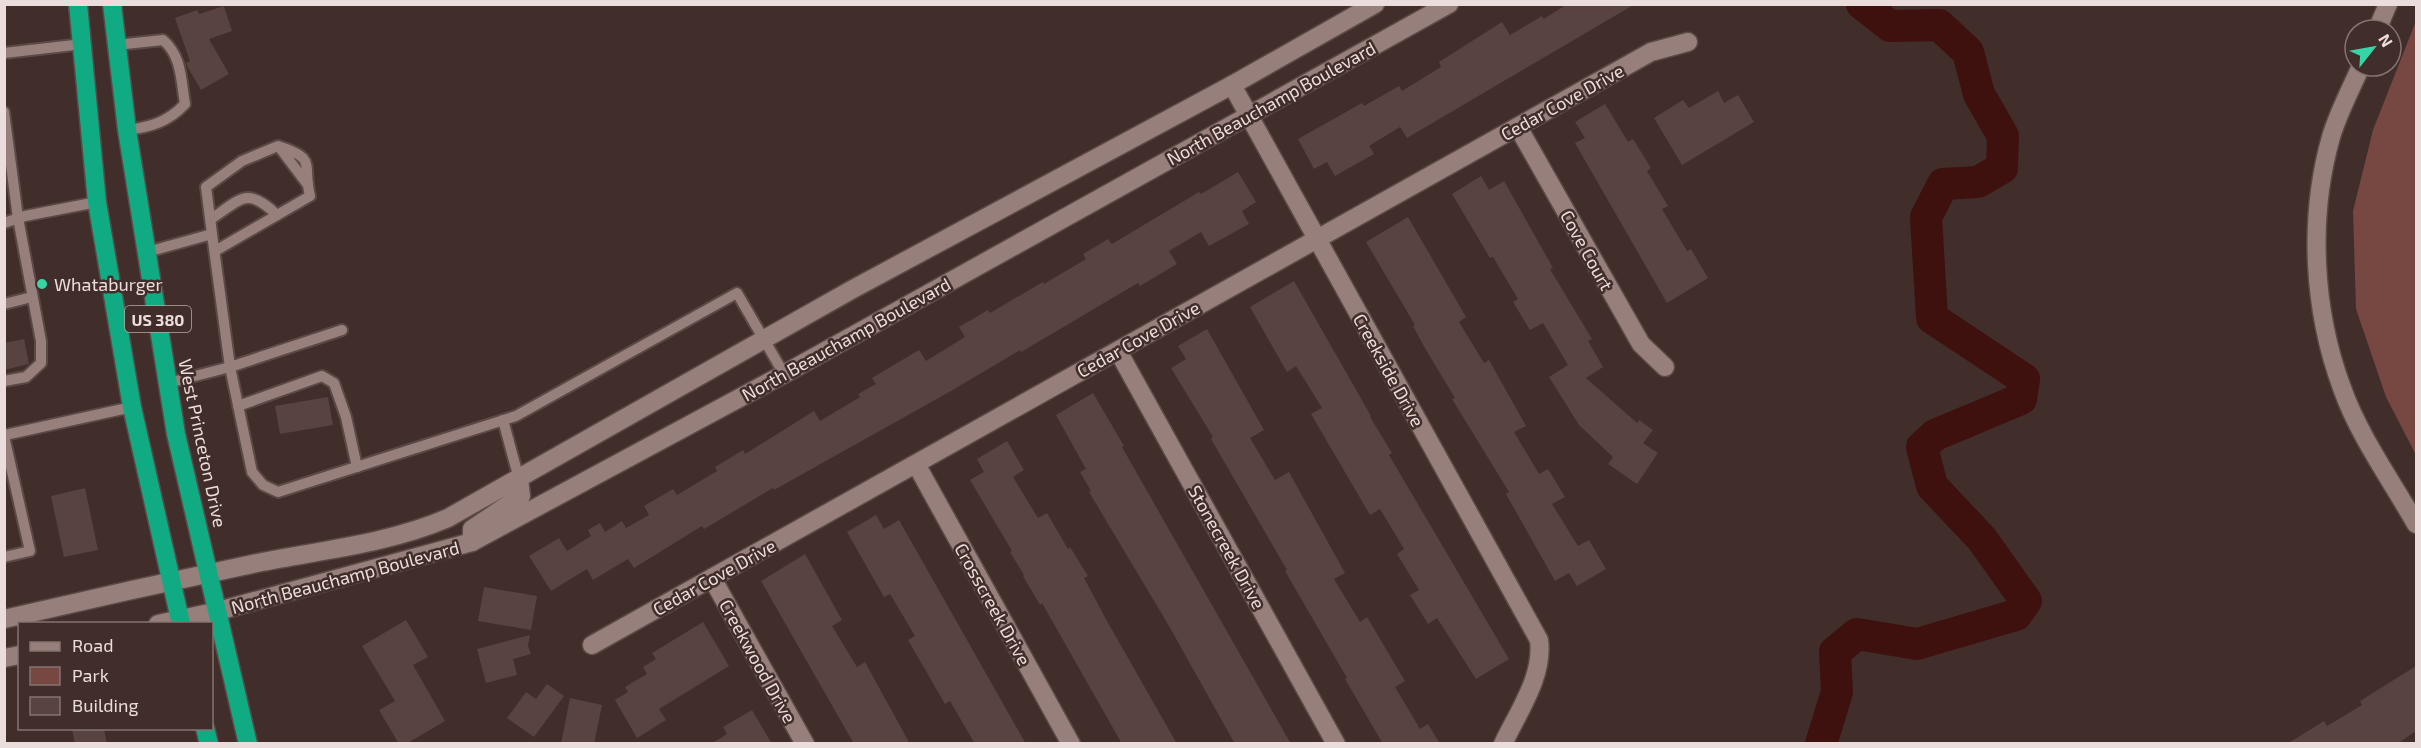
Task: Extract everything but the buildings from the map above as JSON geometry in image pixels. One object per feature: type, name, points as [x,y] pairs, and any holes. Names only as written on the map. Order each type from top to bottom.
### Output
[{"type":"highway","name":"US 380","points":[[78,4],[97,202],[132,407],[180,621]]},
{"type":"highway","name":"West Princeton Drive","points":[[112,4],[127,130],[176,434],[248,744]]},
{"type":"street","name":"North Beauchamp Boulevard","points":[[4,619],[171,581],[423,529],[519,479],[853,290],[1232,85],[1375,4]]},
{"type":"street","name":"North Beauchamp Boulevard","points":[[180,621],[472,542],[784,374],[1449,4]]},
{"type":"street","points":[[2382,18],[2388,4]]},
{"type":"street","name":"Cedar Cove Drive","points":[[592,645],[1651,52],[1688,42]]},
{"type":"street","points":[[2356,78],[2331,136],[2321,186],[2316,244],[2320,292],[2326,335],[2342,389],[2360,428],[2416,524]]},
{"type":"street","name":"Creekside Drive","points":[[1232,85],[1539,640],[1541,657],[1538,671],[1503,744]]},
{"type":"street","name":"Cove Court","points":[[1518,127],[1641,344],[1665,366]]},
{"type":"street","name":"Stonecreek Drive","points":[[1118,351],[1336,744]]},
{"type":"street","name":"Crosscreek Drive","points":[[916,464],[1071,744]]},
{"type":"street","points":[[472,542],[472,529],[521,496],[519,479]]},
{"type":"street","name":"Creekwood Drive","points":[[712,578],[805,744]]},
{"type":"lane","points":[[116,45],[163,40],[177,57],[185,104],[164,122],[127,130]]},
{"type":"lane","points":[[4,53],[83,44]]},
{"type":"lane","points":[[4,381],[26,377],[41,363],[41,341],[8,175],[5,115]]},
{"type":"lane","points":[[215,251],[278,215],[309,191],[307,163],[299,153],[278,146],[242,161],[207,187],[212,234],[230,367],[252,472],[263,485],[278,492],[516,416],[737,294],[784,374]]},
{"type":"lane","points":[[211,219],[243,198],[251,197],[264,202],[278,215]]},
{"type":"lane","points":[[4,223],[97,202]]},
{"type":"lane","points":[[147,252],[212,234]]},
{"type":"lane","points":[[4,304],[32,297]]},
{"type":"lane","points":[[168,383],[230,367],[342,330]]},
{"type":"lane","points":[[238,406],[322,376],[334,383],[346,417],[357,467]]},
{"type":"lane","points":[[4,557],[30,551],[8,466],[5,436],[132,407]]},
{"type":"lane","points":[[503,420],[519,479]]},
{"type":"green space","points":[[2416,21],[2416,455],[2386,397],[2356,309],[2353,211],[2373,130],[2394,78],[2403,78],[2403,54]]},
{"type":"waterway","points":[[1821,744],[1837,692],[1835,652],[1857,634],[1917,644],[2016,615],[2026,601],[1982,539],[1932,486],[1922,447],[1935,435],[2021,399],[2024,379],[1932,318],[1926,217],[1943,184],[1978,182],[2002,168],[2003,136],[1979,94],[1968,52],[1939,25],[1890,26],[1862,4]]},
{"type":"place","name":"Whataburger","points":[[42,284]]}]
